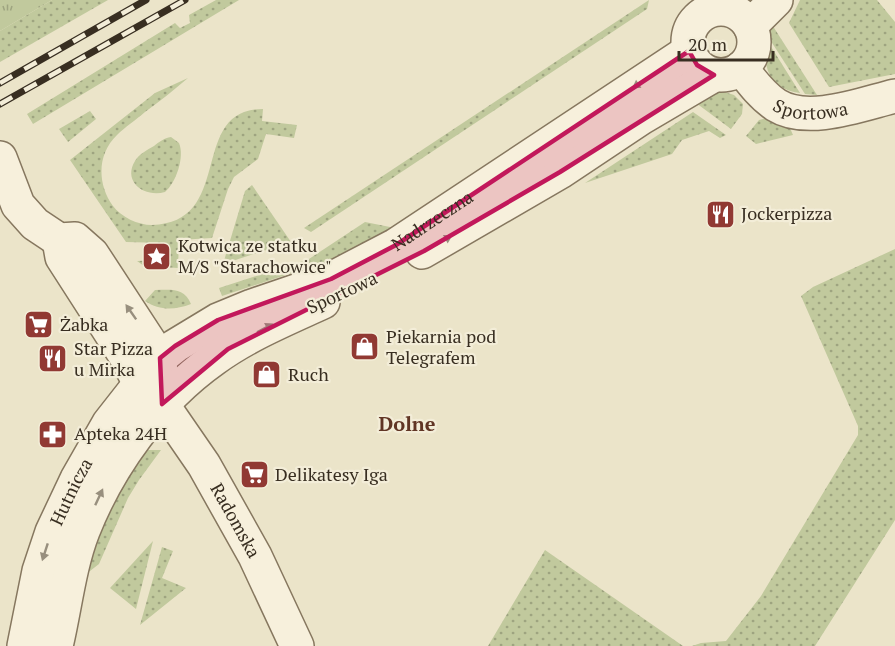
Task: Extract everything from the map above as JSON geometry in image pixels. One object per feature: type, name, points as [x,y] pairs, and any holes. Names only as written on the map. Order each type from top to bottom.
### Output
[{"type":"street","points":[[739,12],[753,35],[754,46],[751,56],[727,71],[697,65],[689,51],[688,38],[695,22],[707,12],[714,9],[739,12],[776,0]]},
{"type":"street","name":"Nadrzeczna","points":[[160,358],[174,346],[218,320],[331,279],[396,245],[689,51]]},
{"type":"street","name":"Sportowa","points":[[151,394],[202,368],[228,349],[271,325],[374,279],[560,172],[641,118],[727,71],[778,106],[792,111],[832,112],[895,96]]},
{"type":"street","points":[[0,158],[9,206],[59,240],[75,239],[92,254],[160,358]]},
{"type":"street","name":"Radomska","points":[[59,240],[62,257],[125,355],[204,465],[243,534],[297,646]]},
{"type":"street","name":"Hutnicza","points":[[56,646],[83,532],[151,394],[160,358]]},
{"type":"street","name":"Hutnicza","points":[[24,646],[39,571],[52,532],[77,480],[109,423],[151,394]]},
{"type":"highlighted area","points":[[689,51],[697,65],[714,75],[560,172],[424,251],[228,349],[162,404],[160,358],[175,346],[218,320],[331,279],[396,245]]},
{"type":"green space","points":[[0,0],[52,0],[0,31]]},
{"type":"green space","points":[[52,0],[108,0],[0,62],[0,31]]},
{"type":"green space","points":[[216,0],[239,0],[33,124],[27,114],[175,23],[180,28],[190,23],[189,15]]},
{"type":"green space","points":[[649,0],[647,9],[311,232],[304,228]]},
{"type":"green space","points":[[800,0],[877,0],[895,22],[895,74],[829,87],[789,23]]},
{"type":"green space","points":[[769,20],[817,95],[805,94],[765,32]]},
{"type":"green space","points":[[765,37],[800,93],[780,86],[769,74],[765,58]]},
{"type":"green space","points":[[188,78],[120,132],[106,151],[102,169],[104,188],[116,210],[130,220],[152,225],[178,219],[194,206],[204,187],[225,127],[240,114],[263,109],[262,121],[297,125],[294,138],[266,134],[258,159],[234,177],[212,238],[179,240],[178,268],[144,266],[137,261],[165,260],[165,243],[126,242],[70,160],[155,93]]},
{"type":"green space","points":[[718,90],[734,95],[743,104],[742,114],[731,129],[692,100]]},
{"type":"green space","points":[[90,111],[96,119],[68,142],[59,129]]},
{"type":"green space","points":[[693,112],[726,135],[720,138],[709,131],[682,140],[672,154],[585,183]]},
{"type":"green space","points":[[767,118],[789,126],[793,135],[756,144],[746,136],[759,120]]},
{"type":"green space","points":[[171,137],[179,143],[181,149],[180,162],[173,183],[165,192],[150,193],[143,190],[138,187],[131,176],[135,161],[143,152]]},
{"type":"green space","points":[[252,185],[291,242],[223,264],[245,191]]},
{"type":"green space","points":[[365,222],[405,230],[385,242],[222,296],[219,288],[309,259]]},
{"type":"green space","points":[[895,249],[895,520],[815,646],[692,646],[726,641],[761,596],[858,435],[858,426],[801,296],[813,287]]},
{"type":"green space","points":[[155,290],[181,292],[191,304],[173,308],[156,307],[145,301]]},
{"type":"green space","points":[[148,450],[161,450],[128,498],[99,564],[90,571],[80,574],[91,544],[139,456]]},
{"type":"green space","points":[[153,541],[136,609],[110,588]]},
{"type":"green space","points":[[162,547],[173,551],[162,578],[186,588],[140,625]]},
{"type":"green space","points":[[545,550],[683,646],[488,646]]},
{"type":"railway","points":[[0,83],[146,0]]},
{"type":"railway","points":[[0,104],[185,0]]},
{"type":"place","name":"Jockerpizza","points":[[720,214]]},
{"type":"place","name":"Kotwica ze statku M/S \"Starachowice\"","points":[[157,256]]},
{"type":"place","name":"Żabka","points":[[39,325]]},
{"type":"place","name":"Piekarnia pod Telegrafem","points":[[365,347]]},
{"type":"place","name":"Star Pizza u Mirka","points":[[53,359]]},
{"type":"place","name":"Ruch","points":[[267,375]]},
{"type":"place","name":"Apteka 24H","points":[[53,434]]},
{"type":"place","name":"Delikatesy Iga","points":[[254,475]]},
{"type":"district","name":"Dolne","points":[[407,424]]}]
